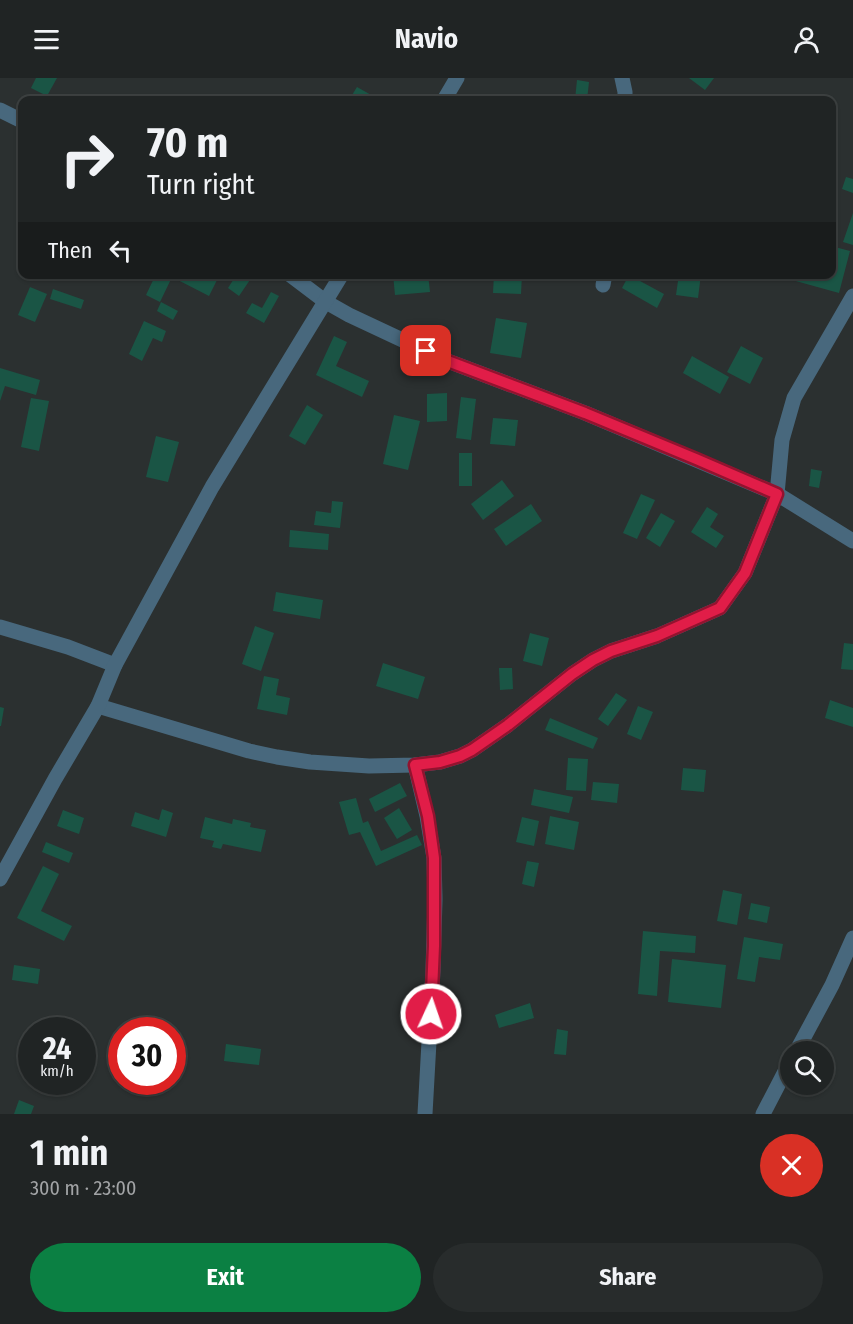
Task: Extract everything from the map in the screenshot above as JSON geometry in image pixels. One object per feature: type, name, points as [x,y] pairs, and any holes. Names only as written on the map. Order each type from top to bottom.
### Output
[{"type":"street","points":[[446,96],[457,78]]},
{"type":"street","points":[[622,78],[625,96]]},
{"type":"street","points":[[0,110],[18,119]]},
{"type":"street","points":[[295,279],[326,302],[350,315],[445,360],[595,417],[777,494],[853,541]]},
{"type":"street","points":[[0,879],[98,706],[115,665],[212,487],[339,279]]},
{"type":"street","points":[[98,706],[249,751],[310,762],[369,766],[415,765],[440,762],[472,750],[593,660],[611,651],[657,636],[720,608],[745,573],[777,494],[782,440],[794,398],[853,296]]},
{"type":"street","points":[[0,627],[68,647],[115,665]]},
{"type":"street","points":[[415,765],[428,816],[434,858],[434,970],[425,1114]]},
{"type":"street","points":[[802,1041],[832,985],[853,938]]},
{"type":"street","points":[[762,1114],[780,1081]]},
{"type":"building","points":[[36,78],[57,78],[47,96],[31,88]]},
{"type":"building","points":[[689,78],[714,78],[705,90]]},
{"type":"building","points":[[577,80],[589,82],[587,96],[575,96]]},
{"type":"building","points":[[357,87],[373,96],[351,96]]},
{"type":"building","points":[[846,177],[853,179],[853,193],[842,189]]},
{"type":"building","points":[[853,213],[853,245],[843,242]]},
{"type":"building","points":[[836,247],[850,251],[839,293],[788,279],[836,279]]},
{"type":"building","points":[[154,279],[171,279],[160,302],[146,295]]},
{"type":"building","points":[[176,279],[218,279],[209,296]]},
{"type":"building","points":[[234,279],[251,279],[239,296],[228,288]]},
{"type":"building","points":[[393,279],[429,279],[430,292],[395,295]]},
{"type":"building","points":[[494,279],[522,279],[521,294],[493,293]]},
{"type":"building","points":[[627,279],[636,279],[664,294],[657,308],[622,288]]},
{"type":"building","points":[[678,279],[700,279],[698,298],[676,295]]},
{"type":"building","points":[[30,287],[47,294],[35,322],[18,315]]},
{"type":"building","points":[[53,289],[84,300],[81,309],[50,299]]},
{"type":"building","points":[[271,292],[279,296],[264,323],[246,313],[252,303],[262,308]]},
{"type":"building","points":[[161,302],[178,311],[173,320],[157,311]]},
{"type":"building","points":[[496,318],[527,323],[521,358],[490,353]]},
{"type":"building","points":[[144,321],[166,331],[162,342],[153,338],[142,361],[129,354]]},
{"type":"building","points":[[334,336],[347,342],[336,366],[369,381],[362,397],[316,375]]},
{"type":"building","points":[[741,346],[763,358],[750,384],[727,372]]},
{"type":"building","points":[[692,356],[729,377],[720,394],[683,373]]},
{"type":"building","points":[[0,368],[40,380],[36,395],[5,386],[0,401]]},
{"type":"building","points":[[447,393],[447,421],[427,422],[427,394]]},
{"type":"building","points":[[461,397],[476,399],[471,440],[456,438]]},
{"type":"building","points":[[31,398],[49,401],[39,451],[21,447]]},
{"type":"building","points":[[307,405],[323,415],[305,445],[289,436]]},
{"type":"building","points":[[394,415],[420,421],[408,470],[383,464]]},
{"type":"building","points":[[493,418],[518,420],[515,446],[490,444]]},
{"type":"building","points":[[156,436],[179,442],[168,482],[146,477]]},
{"type":"building","points":[[459,453],[472,453],[472,486],[459,486]]},
{"type":"building","points":[[811,469],[822,471],[819,488],[809,486]]},
{"type":"building","points":[[502,480],[514,496],[483,520],[471,504]]},
{"type":"building","points":[[641,494],[655,500],[637,539],[623,533]]},
{"type":"building","points":[[332,501],[343,502],[340,528],[314,525],[316,511],[331,513]]},
{"type":"building","points":[[531,504],[542,521],[506,546],[494,529]]},
{"type":"building","points":[[707,507],[718,514],[710,527],[724,536],[716,548],[691,532]]},
{"type":"building","points":[[661,513],[675,521],[660,547],[646,538]]},
{"type":"building","points":[[290,530],[329,534],[328,550],[289,547]]},
{"type":"building","points":[[276,592],[323,600],[320,619],[273,611]]},
{"type":"building","points":[[255,626],[274,633],[261,671],[242,664]]},
{"type":"building","points":[[530,633],[549,638],[542,666],[523,661]]},
{"type":"building","points":[[844,643],[853,644],[853,670],[841,669]]},
{"type":"building","points":[[383,663],[425,677],[418,699],[376,686]]},
{"type":"building","points":[[499,668],[512,668],[513,689],[500,690]]},
{"type":"building","points":[[264,676],[279,679],[276,695],[290,698],[287,715],[257,709]]},
{"type":"building","points":[[616,693],[627,700],[608,726],[598,719]]},
{"type":"building","points":[[830,700],[853,708],[853,727],[825,718]]},
{"type":"building","points":[[638,706],[653,712],[641,740],[627,734]]},
{"type":"building","points":[[0,707],[4,708],[1,726],[0,726]]},
{"type":"building","points":[[550,718],[598,738],[593,749],[545,730]]},
{"type":"building","points":[[568,758],[588,759],[586,791],[566,790]]},
{"type":"building","points":[[683,768],[706,770],[704,792],[681,790]]},
{"type":"building","points":[[593,782],[619,784],[617,803],[591,800]]},
{"type":"building","points":[[400,783],[407,796],[375,812],[369,799]]},
{"type":"building","points":[[534,789],[573,797],[569,813],[531,805]]},
{"type":"building","points":[[356,798],[363,823],[368,821],[381,851],[417,835],[422,845],[376,866],[360,832],[349,835],[339,802]]},
{"type":"building","points":[[399,808],[412,830],[397,839],[384,818]]},
{"type":"building","points":[[162,809],[173,813],[166,837],[131,826],[135,812],[159,820]]},
{"type":"building","points":[[63,810],[84,818],[79,834],[57,826]]},
{"type":"building","points":[[550,816],[579,822],[574,850],[545,844]]},
{"type":"building","points":[[205,817],[232,824],[233,819],[251,823],[250,827],[266,830],[261,852],[223,844],[221,849],[212,847],[214,841],[200,838]]},
{"type":"building","points":[[522,817],[539,821],[534,846],[516,842]]},
{"type":"building","points":[[46,842],[73,853],[69,863],[42,852]]},
{"type":"building","points":[[527,861],[539,863],[534,887],[522,884]]},
{"type":"building","points":[[43,866],[59,874],[41,911],[72,926],[64,941],[17,918]]},
{"type":"building","points":[[723,890],[742,894],[737,925],[717,921]]},
{"type":"building","points":[[751,903],[770,907],[767,923],[748,919]]},
{"type":"building","points":[[643,931],[696,936],[695,953],[660,951],[657,996],[638,994]]},
{"type":"building","points":[[744,937],[783,944],[780,960],[759,957],[755,982],[737,979]]},
{"type":"building","points":[[672,959],[726,965],[721,1008],[668,1002]]},
{"type":"building","points":[[14,965],[40,969],[38,984],[12,980]]},
{"type":"building","points":[[530,1003],[534,1018],[499,1028],[495,1015]]},
{"type":"building","points":[[557,1029],[568,1031],[566,1055],[554,1054]]},
{"type":"building","points":[[226,1044],[261,1049],[259,1065],[224,1061]]},
{"type":"building","points":[[19,1100],[34,1106],[31,1114],[14,1114]]},
{"type":"route","points":[[426,351],[603,421],[777,494],[745,573],[720,608],[657,636],[611,651],[593,660],[472,750],[440,762],[415,765],[428,816],[434,858],[434,970],[431,1014]]}]
